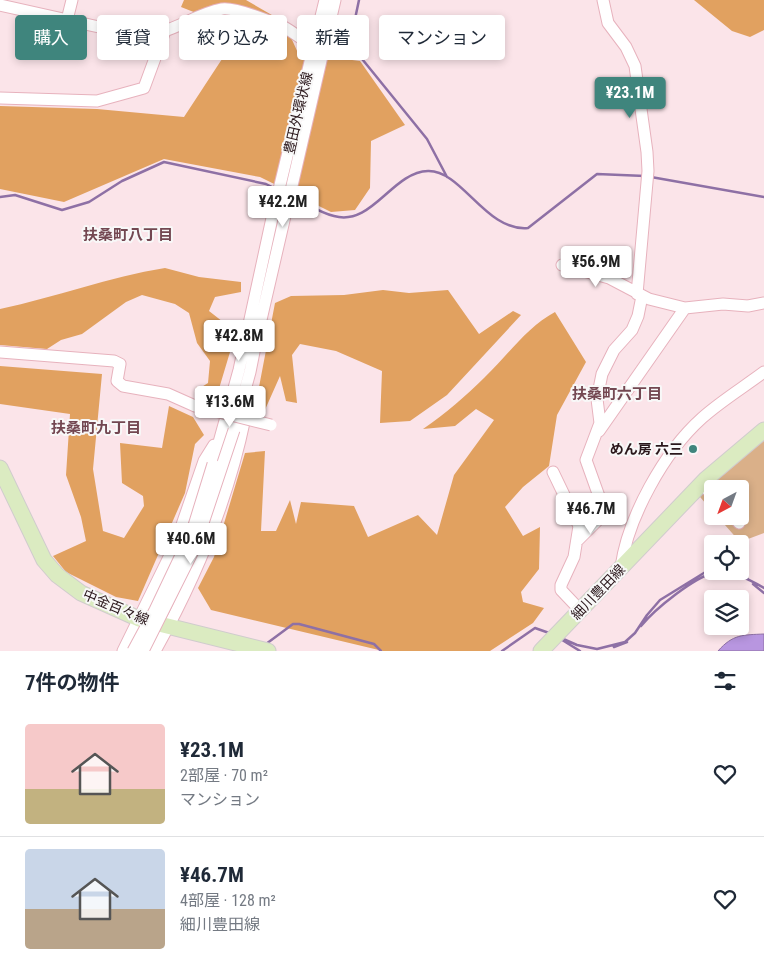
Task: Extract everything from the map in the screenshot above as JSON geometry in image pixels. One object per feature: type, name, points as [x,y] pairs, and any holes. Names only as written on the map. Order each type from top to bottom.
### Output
[{"type":"main road","name":"細川豊田線","points":[[715,480],[745,444],[764,430]]},
{"type":"main road","name":"中金百々線","points":[[0,468],[44,560],[57,575],[81,593],[139,619],[268,651]]},
{"type":"main road","name":"細川豊田線","points":[[541,651],[621,567],[704,492]]},
{"type":"street","points":[[68,15],[72,0]]},
{"type":"street","name":"豊田外環状線","points":[[321,15],[324,0]]},
{"type":"street","name":"豊田外環状線","points":[[330,15],[335,0]]},
{"type":"street","points":[[577,541],[605,514],[586,460],[600,423],[597,399],[602,374],[614,350],[632,330],[638,316],[648,171],[648,152],[635,66],[626,48],[608,23],[603,0]]},
{"type":"street","points":[[0,5],[45,15]]},
{"type":"street","points":[[169,29],[223,9],[248,14],[285,28],[297,36]]},
{"type":"street","points":[[0,98],[97,101],[144,88],[154,60]]},
{"type":"street","name":"豊田外環状線","points":[[143,651],[195,547],[229,429],[315,60]]},
{"type":"street","points":[[562,265],[609,278],[639,295],[685,308],[723,304],[748,306],[764,303]]},
{"type":"street","name":"豊田外環状線","points":[[133,651],[192,532],[213,464],[229,429],[250,372],[260,299]]},
{"type":"street","points":[[594,438],[685,308]]},
{"type":"street","points":[[0,352],[114,361],[120,364],[117,381],[123,386],[168,394],[195,406],[271,425]]},
{"type":"street","points":[[155,651],[187,591],[208,542],[227,485],[243,426],[250,372]]},
{"type":"street","points":[[621,567],[624,548],[638,507],[663,466],[703,417],[764,372]]},
{"type":"street","points":[[123,651],[174,545],[204,461],[229,429]]},
{"type":"street","points":[[553,472],[579,526],[574,557],[564,579],[562,590],[580,610]]},
{"type":"shaded area","points":[[184,0],[246,0],[272,15],[201,15],[181,7]]},
{"type":"shaded area","points":[[694,0],[764,0],[764,30],[750,37],[732,31]]},
{"type":"shaded area","points":[[287,29],[297,51],[297,60],[360,61],[405,125],[371,141],[370,188],[355,210],[331,212],[260,177],[164,159],[64,202],[0,189],[0,106],[97,109],[184,117],[221,60],[287,60]]},
{"type":"shaded area","points":[[165,268],[199,277],[241,282],[241,292],[215,297],[209,311],[236,332],[215,402],[197,400],[196,387],[200,388],[208,383],[210,361],[197,343],[189,313],[175,304],[142,295],[126,302],[82,334],[61,340],[47,349],[0,345],[0,309]]},
{"type":"shaded area","points":[[383,290],[409,293],[448,290],[479,334],[513,311],[521,315],[447,395],[410,421],[380,423],[382,371],[336,351],[300,344],[292,355],[297,403],[286,401],[280,376],[264,412],[255,408],[275,303],[291,296],[344,295]]},
{"type":"shaded area","points":[[555,312],[586,362],[557,415],[549,466],[523,487],[505,507],[523,536],[540,527],[539,569],[521,592],[523,602],[544,608],[533,623],[490,651],[383,651],[211,610],[198,588],[214,557],[245,453],[265,451],[261,531],[276,531],[290,500],[296,524],[301,502],[354,506],[368,537],[418,515],[437,535],[454,475],[494,420],[476,409],[455,426],[423,429],[463,398],[535,325]]},
{"type":"shaded area","points":[[0,366],[102,374],[93,469],[103,531],[124,538],[144,506],[143,496],[122,483],[120,443],[162,448],[169,406],[193,417],[204,435],[195,444],[185,493],[138,601],[116,597],[66,572],[53,556],[86,541],[81,517],[66,475],[70,414],[0,404]]},
{"type":"shaded area","points":[[764,436],[764,533],[749,539],[749,535],[734,535],[725,525],[749,525],[749,480],[709,480]]},
{"type":"shaded area","points":[[704,484],[704,502],[695,491]]},
{"type":"shaded area","points":[[764,634],[764,651],[718,651],[723,645],[739,636]]},
{"type":"waterway","points":[[359,0],[351,38],[354,49],[427,139],[447,177]]},
{"type":"waterway","points":[[0,197],[15,195],[62,210],[89,202],[122,181],[164,162],[266,184],[276,189]]},
{"type":"waterway","points":[[293,197],[329,215],[347,217],[360,214],[371,207],[403,180],[415,174],[428,171],[440,173],[452,180],[499,221],[513,227],[528,228],[597,174],[645,176]]},
{"type":"waterway","points":[[651,177],[764,197]]},
{"type":"waterway","points":[[641,626],[676,594],[697,580],[716,572],[728,572],[764,588]]},
{"type":"waterway","points":[[561,638],[577,645],[597,649],[625,642],[635,633],[660,600],[704,573]]},
{"type":"waterway","points":[[753,584],[764,593]]},
{"type":"waterway","points":[[266,644],[293,624],[299,624],[374,644],[381,651]]},
{"type":"waterway","points":[[502,651],[535,628],[552,634]]},
{"type":"waterway","points":[[559,638],[580,651]]},
{"type":"waterway","points":[[614,647],[627,642]]},
{"type":"place","name":"めん房 六三","points":[[693,449]]},
{"type":"district","name":"扶桑町八丁目","points":[[128,235]]},
{"type":"district","name":"扶桑町六丁目","points":[[617,394]]},
{"type":"district","name":"扶桑町九丁目","points":[[96,428]]}]
